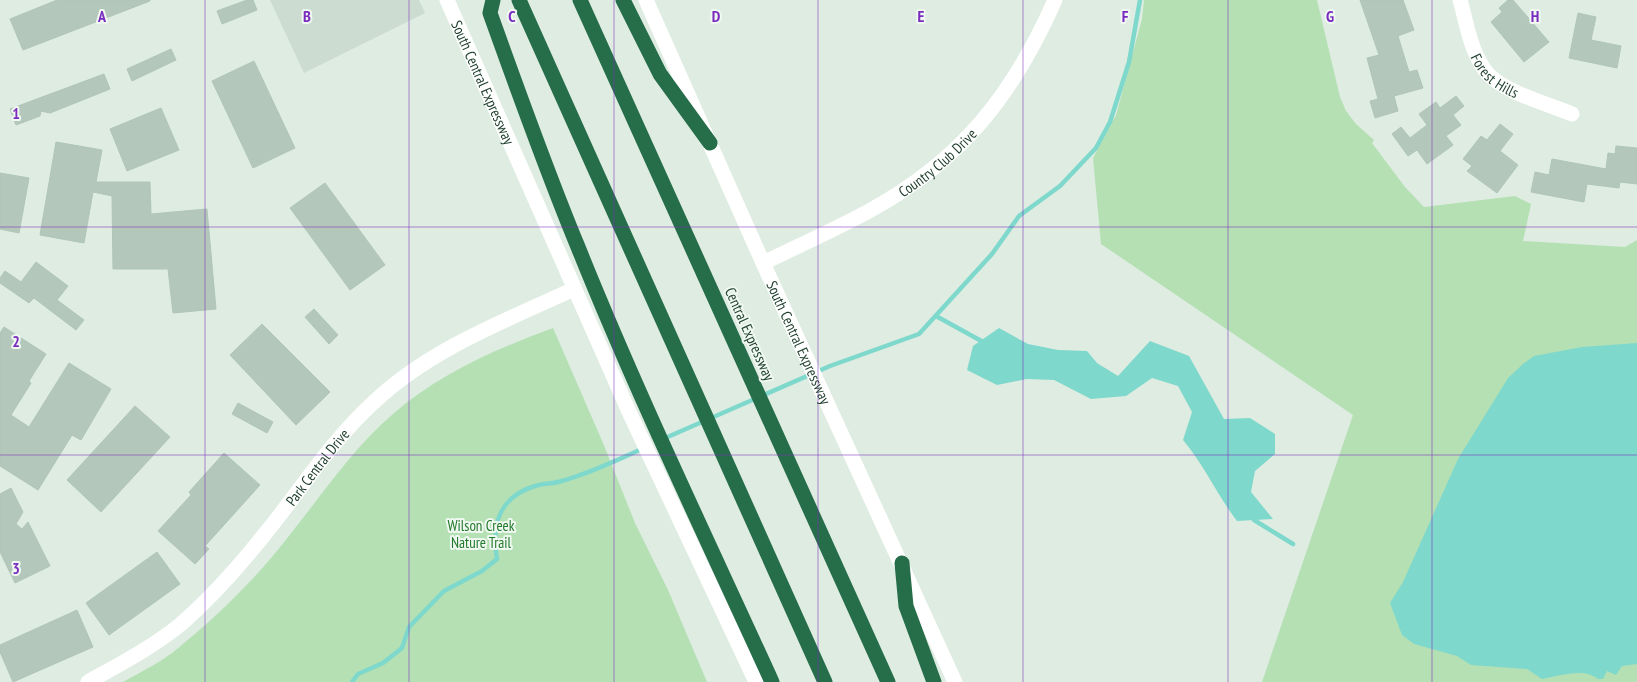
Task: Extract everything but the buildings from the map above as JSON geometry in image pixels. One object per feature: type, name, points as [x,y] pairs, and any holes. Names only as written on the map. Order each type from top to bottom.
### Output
[{"type":"highway","points":[[493,0],[490,13],[578,247],[647,407],[772,682]]},
{"type":"highway","points":[[519,0],[825,682]]},
{"type":"highway","name":"Central Expressway","points":[[580,0],[888,682]]},
{"type":"highway","points":[[623,0],[660,74],[710,143]]},
{"type":"highway","points":[[902,563],[906,606],[934,682]]},
{"type":"main road","name":"South Central Expressway","points":[[447,0],[655,470],[756,682]]},
{"type":"main road","name":"South Central Expressway","points":[[646,0],[763,263],[955,682]]},
{"type":"main road","name":"Country Club Drive","points":[[763,263],[869,211],[906,188],[950,156],[969,138],[1013,82],[1055,0]]},
{"type":"main road","name":"Forest Hills","points":[[1460,0],[1475,51],[1489,75],[1514,90],[1572,114]]},
{"type":"main road","name":"Park Central Drive","points":[[88,682],[148,648],[180,624],[210,597],[269,529],[345,430],[375,400],[406,375],[441,352],[574,289]]},
{"type":"shaded area","points":[[270,0],[419,0],[425,13],[304,73]]},
{"type":"green space","points":[[1144,0],[1317,0],[1340,97],[1346,111],[1356,124],[1374,140],[1372,143],[1405,187],[1424,207],[1515,196],[1531,204],[1523,241],[1625,247],[1637,240],[1637,682],[1262,682],[1353,415],[1101,244],[1093,158],[1116,115],[1142,19]]},
{"type":"green space","name":"Wilson Creek Nature Trail","points":[[553,328],[603,443],[635,523],[668,590],[707,682],[123,682],[172,653],[205,626],[236,596],[279,549],[352,455],[393,414],[429,387],[469,364]]},
{"type":"water","points":[[999,328],[1028,344],[1058,350],[1087,351],[1097,363],[1118,376],[1150,341],[1189,356],[1224,419],[1250,418],[1275,434],[1275,454],[1255,471],[1251,492],[1273,519],[1237,521],[1183,440],[1192,412],[1178,386],[1152,378],[1126,396],[1091,399],[1054,380],[1027,379],[997,385],[967,370],[973,346]]},
{"type":"water","points":[[1637,343],[1637,664],[1622,666],[1616,675],[1607,671],[1603,679],[1579,673],[1542,679],[1527,669],[1471,665],[1457,656],[1414,644],[1402,635],[1390,603],[1403,582],[1458,459],[1508,378],[1534,356],[1582,347]]},
{"type":"waterway","points":[[663,439],[830,366],[919,334],[992,254],[1019,216],[1060,186],[1096,148],[1110,122],[1129,62],[1140,0]]},
{"type":"waterway","points":[[936,316],[985,343]]},
{"type":"waterway","points":[[352,682],[358,674],[383,663],[402,648],[409,627],[444,591],[482,571],[497,559],[495,546],[497,523],[500,514],[513,497],[535,486],[559,482],[583,474],[644,448]]},
{"type":"waterway","points":[[1252,516],[1254,520],[1293,544]]}]
